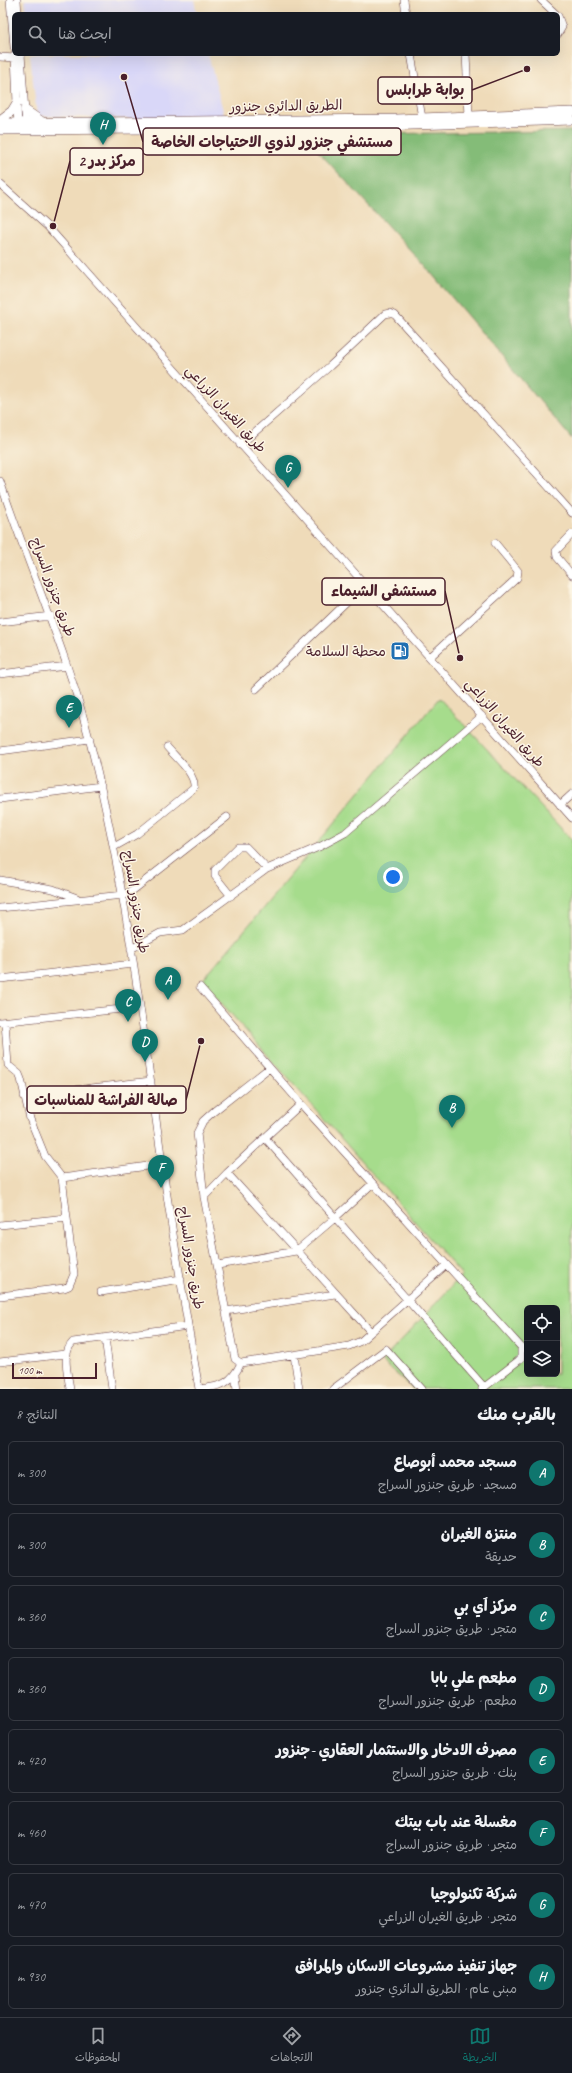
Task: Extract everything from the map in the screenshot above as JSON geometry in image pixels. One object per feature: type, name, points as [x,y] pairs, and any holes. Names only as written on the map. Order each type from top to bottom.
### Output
[{"type":"main road","points":[[0,122],[12,111],[18,101]]},
{"type":"main road","points":[[25,110],[34,118],[44,122]]},
{"type":"main road","name":"الطريق الدائري جنزور","points":[[0,130],[44,122],[422,118],[526,116],[572,112]]},
{"type":"main road","name":"الطريق الدائري جنزور","points":[[0,122],[22,126],[319,128],[572,120]]},
{"type":"street","points":[[10,0],[12,24]]},
{"type":"street","points":[[17,0],[18,12]]},
{"type":"street","points":[[404,0],[406,12]]},
{"type":"street","points":[[542,0],[554,12]]},
{"type":"street","points":[[0,57],[12,56]]},
{"type":"street","points":[[17,56],[18,101],[22,126]]},
{"type":"street","points":[[17,56],[25,110],[22,126]]},
{"type":"street","points":[[411,56],[422,118]]},
{"type":"street","points":[[466,56],[469,116]]},
{"type":"street","name":"طريق الغيران الزراعي","points":[[0,184],[48,228],[572,818]]},
{"type":"street","points":[[240,445],[330,366],[386,314],[390,313],[395,315],[572,513]]},
{"type":"street","name":"طريق جنزور السراج","points":[[0,481],[51,616],[90,739],[101,786],[114,847],[131,949],[162,1164],[199,1389]]},
{"type":"street","points":[[572,534],[556,551],[557,557],[572,575]]},
{"type":"street","points":[[430,657],[518,578],[518,571],[495,543]]},
{"type":"street","points":[[256,689],[365,585]]},
{"type":"street","points":[[0,622],[51,616]]},
{"type":"street","points":[[0,674],[67,666]]},
{"type":"street","points":[[131,949],[160,933],[183,930],[267,869],[321,846],[345,833],[482,716]]},
{"type":"street","points":[[0,751],[90,739]]},
{"type":"street","points":[[114,847],[137,834],[194,788],[195,782],[167,747]]},
{"type":"street","points":[[0,799],[101,786]]},
{"type":"street","points":[[560,805],[572,794]]},
{"type":"street","points":[[0,908],[79,898],[122,895],[132,891],[226,817]]},
{"type":"street","points":[[231,896],[215,876],[215,870],[238,847],[246,847],[267,869]]},
{"type":"street","points":[[0,880],[53,889],[79,898]]},
{"type":"street","points":[[0,979],[133,964]]},
{"type":"street","points":[[200,987],[269,1068],[372,1184],[521,1347],[521,1358],[483,1388],[407,1298],[266,1139]]},
{"type":"street","points":[[0,1296],[64,1288],[69,1286],[74,1274],[62,1178],[45,1156],[30,1119],[19,1074],[8,1065],[3,1022],[140,1007]]},
{"type":"street","points":[[269,1068],[213,1112],[200,1127],[197,1133],[204,1197],[235,1359],[241,1363],[349,1346],[361,1341],[407,1298],[446,1265]]},
{"type":"street","points":[[24,1096],[151,1081]]},
{"type":"street","points":[[204,1197],[227,1173],[266,1139],[301,1104]]},
{"type":"street","points":[[62,1178],[162,1164]]},
{"type":"street","points":[[227,1173],[296,1251],[371,1332]]},
{"type":"street","points":[[218,1265],[296,1251],[372,1184]]},
{"type":"street","points":[[0,1225],[67,1218]]},
{"type":"street","points":[[101,1292],[181,1279]]},
{"type":"street","points":[[226,1311],[335,1294]]},
{"type":"street","points":[[70,1389],[65,1354],[68,1347],[73,1342],[188,1326]]},
{"type":"street","points":[[105,1338],[112,1389]]},
{"type":"street","points":[[332,1389],[386,1349],[422,1389]]},
{"type":"street","points":[[0,1362],[65,1354]]},
{"type":"street","points":[[294,1355],[299,1389]]},
{"type":"street","points":[[199,1389],[224,1384],[235,1375],[241,1363]]},
{"type":"street","points":[[235,1375],[237,1389]]},
{"type":"shaded area","points":[[25,0],[194,0],[197,12],[26,12]]},
{"type":"shaded area","points":[[30,56],[209,56],[226,122],[37,116]]},
{"type":"green space","points":[[572,131],[572,439],[426,267],[303,135]]},
{"type":"green space","points":[[439,698],[572,840],[572,1389],[413,1389],[382,1361],[462,1275],[202,981]]},
{"type":"place","name":"بوابة طرابلس","points":[[527,69]]},
{"type":"place","name":"مستشفي جنزور لذوي الاحتياجات الخاصة","points":[[124,77]]},
{"type":"place","name":"جهاز تنفيذ مشروعات الاسكان والمرافق","points":[[103,145]]},
{"type":"place","name":"مركز بدر 2","points":[[53,226]]},
{"type":"place","name":"شركة تكنولوجيا","points":[[288,488]]},
{"type":"place","name":"محطة السلامة","points":[[400,651]]},
{"type":"place","name":"مستشفى الشيماء","points":[[460,658]]},
{"type":"place","name":"مصرف الادخار والاستثمار العقاري -جنزور","points":[[69,728]]},
{"type":"place","name":"مسجد محمد أبوصاع","points":[[168,1000]]},
{"type":"place","name":"مركز اَي بي","points":[[128,1022]]},
{"type":"place","name":"صالة الفراشة للمناسبات","points":[[201,1041]]},
{"type":"place","name":"مطعم علي بابا","points":[[145,1062]]},
{"type":"place","name":"منتزه الغيران","points":[[452,1128]]},
{"type":"place","name":"مغسلة عند باب بيتك","points":[[161,1188]]}]
